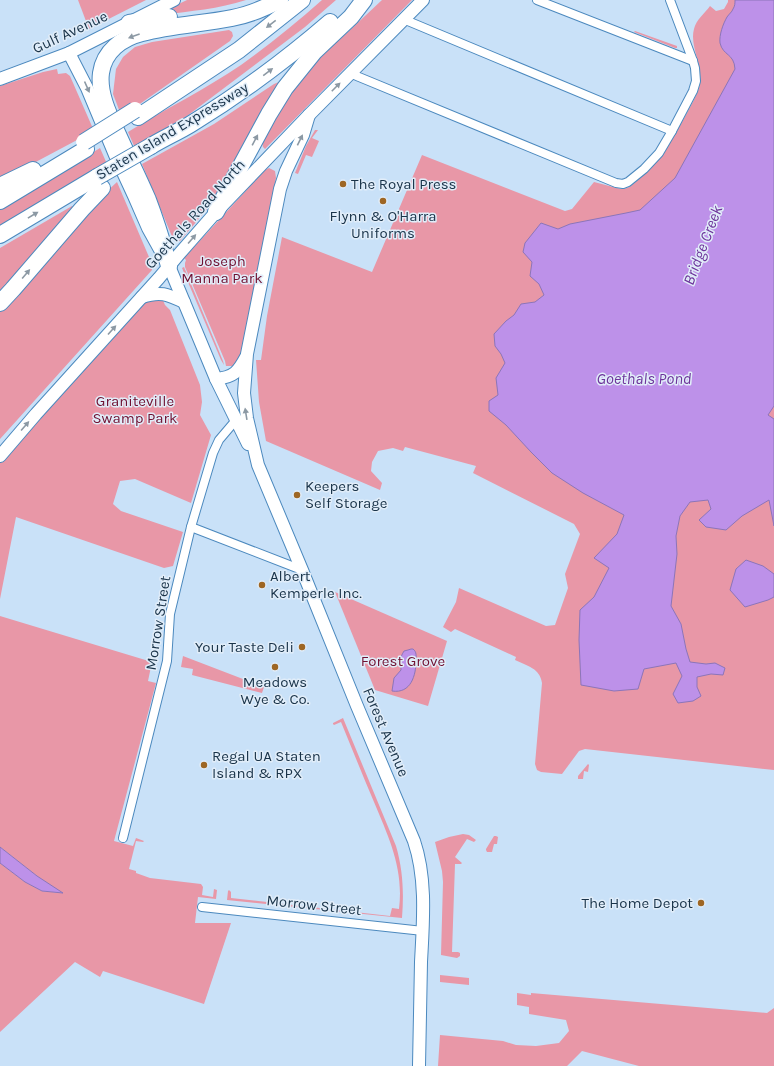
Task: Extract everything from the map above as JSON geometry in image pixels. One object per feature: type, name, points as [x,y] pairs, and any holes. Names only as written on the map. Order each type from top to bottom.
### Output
[{"type":"highway","points":[[129,23],[224,9],[257,0]]},
{"type":"highway","points":[[169,266],[157,224],[106,107],[100,81],[102,67],[113,48],[132,36],[165,28],[232,18],[280,0]]},
{"type":"highway","name":"Staten Island Expressway","points":[[0,201],[85,145],[209,71],[239,50],[302,0]]},
{"type":"highway","name":"Staten Island Expressway","points":[[0,235],[125,169],[152,149],[233,96],[291,54],[355,0]]},
{"type":"highway","points":[[216,212],[269,114],[285,88],[314,52],[351,17],[364,0]]},
{"type":"highway","points":[[0,186],[85,145]]},
{"type":"highway","points":[[0,303],[82,209],[100,183]]},
{"type":"main road","name":"Gulf Avenue","points":[[0,79],[68,53],[174,0]]},
{"type":"main road","name":"Goethals Road North","points":[[0,456],[216,212],[350,73],[423,0]]},
{"type":"main road","points":[[68,53],[88,88],[115,156],[148,228],[169,266],[216,379],[258,465]]},
{"type":"main road","name":"Forest Avenue","points":[[309,115],[303,136],[286,171],[280,189],[247,354],[244,400],[258,465],[414,841],[418,854],[422,878],[423,931],[419,1066]]},
{"type":"main road","points":[[142,297],[150,294],[163,294],[184,302]]},
{"type":"main road","name":"Forest Avenue","points":[[216,379],[233,375],[239,369],[247,354]]},
{"type":"street","points":[[537,0],[693,61]]},
{"type":"street","points":[[350,73],[616,183],[623,184],[628,182],[644,169],[659,153],[693,91],[696,81],[693,61],[670,0]]},
{"type":"street","points":[[403,19],[672,131]]},
{"type":"street","name":"Morrow Street","points":[[123,838],[167,662],[170,614],[191,527],[213,453],[219,440],[236,420]]},
{"type":"street","points":[[191,527],[302,570]]},
{"type":"street","name":"Morrow Street","points":[[202,907],[423,931]]},
{"type":"green space","points":[[78,0],[146,0],[89,29]]},
{"type":"green space","points":[[187,0],[246,0],[215,8],[163,15],[162,12]]},
{"type":"green space","points":[[322,0],[336,0],[305,27],[187,116],[135,148],[128,132],[241,65],[282,34]]},
{"type":"green space","points":[[382,0],[412,0],[265,149],[262,142],[269,124],[312,63]]},
{"type":"green space","points":[[728,0],[774,0],[774,770],[585,749],[579,751],[562,774],[541,772],[537,770],[535,764],[542,683],[539,674],[532,668],[515,660],[516,657],[455,629],[451,632],[443,627],[456,602],[459,588],[546,626],[555,625],[568,588],[565,574],[580,534],[574,524],[473,473],[476,466],[405,447],[403,451],[393,448],[378,451],[372,462],[371,471],[382,483],[380,490],[266,441],[259,402],[256,360],[261,360],[267,316],[282,237],[372,272],[422,155],[565,211],[572,209],[594,182],[621,189],[629,187],[647,172],[666,148],[695,98],[699,88],[700,73],[693,36],[694,29],[710,6],[716,11],[724,9]]},
{"type":"green space","points":[[229,30],[232,32],[233,36],[230,41],[134,108],[121,115],[113,94],[116,69],[123,57],[135,47],[152,42]]},
{"type":"green space","points":[[635,31],[677,46],[677,48],[634,32]]},
{"type":"green space","points":[[57,69],[58,74],[66,73],[70,76],[94,131],[0,181],[0,86]]},
{"type":"green space","points":[[284,80],[227,183],[180,241],[173,239],[142,164],[214,124],[274,84]]},
{"type":"green space","points":[[315,130],[318,130],[312,138],[319,141],[312,157],[306,155],[298,174],[295,173],[306,146]]},
{"type":"green space","points":[[100,148],[107,164],[0,226],[0,210]]},
{"type":"green space","name":"Joseph Manna Park","points":[[269,168],[275,171],[276,178],[241,358],[236,365],[226,366],[185,267],[186,260],[184,258],[265,170]]},
{"type":"green space","points":[[117,182],[149,257],[152,270],[0,439],[0,312],[22,291],[104,194]]},
{"type":"green space","points":[[72,206],[76,210],[0,296],[0,248]]},
{"type":"green space","points":[[184,267],[223,361],[224,365],[182,268]]},
{"type":"green space","name":"Graniteville Swamp Park","points":[[162,298],[165,305],[170,310],[200,385],[202,402],[200,415],[211,435],[191,503],[135,479],[120,481],[113,504],[121,511],[183,532],[173,566],[164,568],[16,517],[0,599],[0,462],[25,432],[142,302]]},
{"type":"green space","name":"Forest Grove","points":[[335,592],[447,641],[428,706],[375,690]]},
{"type":"green space","points":[[0,616],[152,662],[148,681],[156,683],[114,841],[133,846],[136,838],[144,841],[136,841],[129,869],[136,871],[136,873],[150,878],[201,884],[203,887],[202,895],[213,897],[214,889],[217,890],[216,899],[198,897],[195,923],[231,923],[204,1004],[103,971],[100,977],[75,962],[0,1032],[0,863],[25,882],[42,891],[62,893],[37,876],[0,847]]},
{"type":"green space","points":[[183,656],[264,687],[262,693],[192,675],[193,669],[181,667]]},
{"type":"green space","points":[[343,718],[396,846],[402,882],[402,918],[227,900],[229,890],[231,892],[231,898],[390,916],[392,908],[399,909],[399,880],[390,841],[341,722],[334,725],[333,724]]},
{"type":"green space","points":[[588,764],[588,772],[584,771],[583,779],[578,779],[578,776]]},
{"type":"green space","points":[[463,834],[469,835],[476,840],[474,842],[467,839],[455,857],[462,863],[455,864],[452,952],[460,953],[460,956],[457,958],[441,955],[443,882],[435,842]]},
{"type":"green space","points":[[494,836],[498,837],[497,844],[494,844],[492,852],[487,852],[486,849]]},
{"type":"green space","points":[[440,975],[469,978],[469,985],[440,982]]},
{"type":"green space","points":[[517,993],[767,1013],[774,1008],[774,1066],[639,1066],[582,1051],[567,1066],[438,1066],[440,1035],[503,1041],[516,1045],[536,1046],[559,1043],[569,1031],[566,1020],[529,1014],[529,1007],[517,1005]]},
{"type":"water","name":"Goethals Pond","points":[[735,0],[774,0],[774,406],[768,415],[774,419],[774,526],[769,500],[742,516],[726,530],[706,527],[699,520],[711,509],[708,500],[690,502],[680,516],[676,536],[677,554],[671,606],[681,624],[690,662],[706,664],[715,663],[725,668],[723,675],[711,674],[697,677],[697,687],[701,696],[693,701],[678,703],[673,694],[682,676],[676,663],[644,669],[638,689],[614,691],[581,685],[579,640],[580,610],[594,597],[609,568],[594,558],[617,534],[624,515],[583,493],[552,473],[506,425],[489,411],[489,401],[498,395],[496,378],[505,363],[495,346],[494,334],[514,315],[521,304],[535,302],[544,295],[539,284],[530,276],[532,262],[523,252],[525,243],[541,223],[558,229],[570,224],[640,210],[675,178],[735,69],[733,60],[721,47],[720,40],[723,26],[727,17],[734,8]]},
{"type":"water","points":[[746,560],[763,566],[774,574],[774,597],[745,607],[730,590],[736,569]]},
{"type":"water","points":[[411,649],[415,651],[416,654],[416,666],[411,682],[404,690],[392,691],[394,678],[401,670],[401,656],[404,651]]},
{"type":"water","points":[[0,847],[37,876],[63,893],[42,891],[25,882],[0,863]]},
{"type":"place","name":"The Royal Press","points":[[343,184]]},
{"type":"place","name":"Flynn & O'Harra Uniforms","points":[[383,201]]},
{"type":"place","name":"Keepers Self Storage","points":[[297,495]]},
{"type":"place","name":"Albert Kemperle Inc.","points":[[262,585]]},
{"type":"place","name":"Your Taste Deli","points":[[302,647]]},
{"type":"place","name":"Meadows Wye & Co.","points":[[275,667]]},
{"type":"place","name":"Regal UA Staten Island & RPX","points":[[204,765]]},
{"type":"place","name":"The Home Depot","points":[[701,903]]},
{"type":"water label","name":"Bridge Creek","points":[[702,245]]}]
